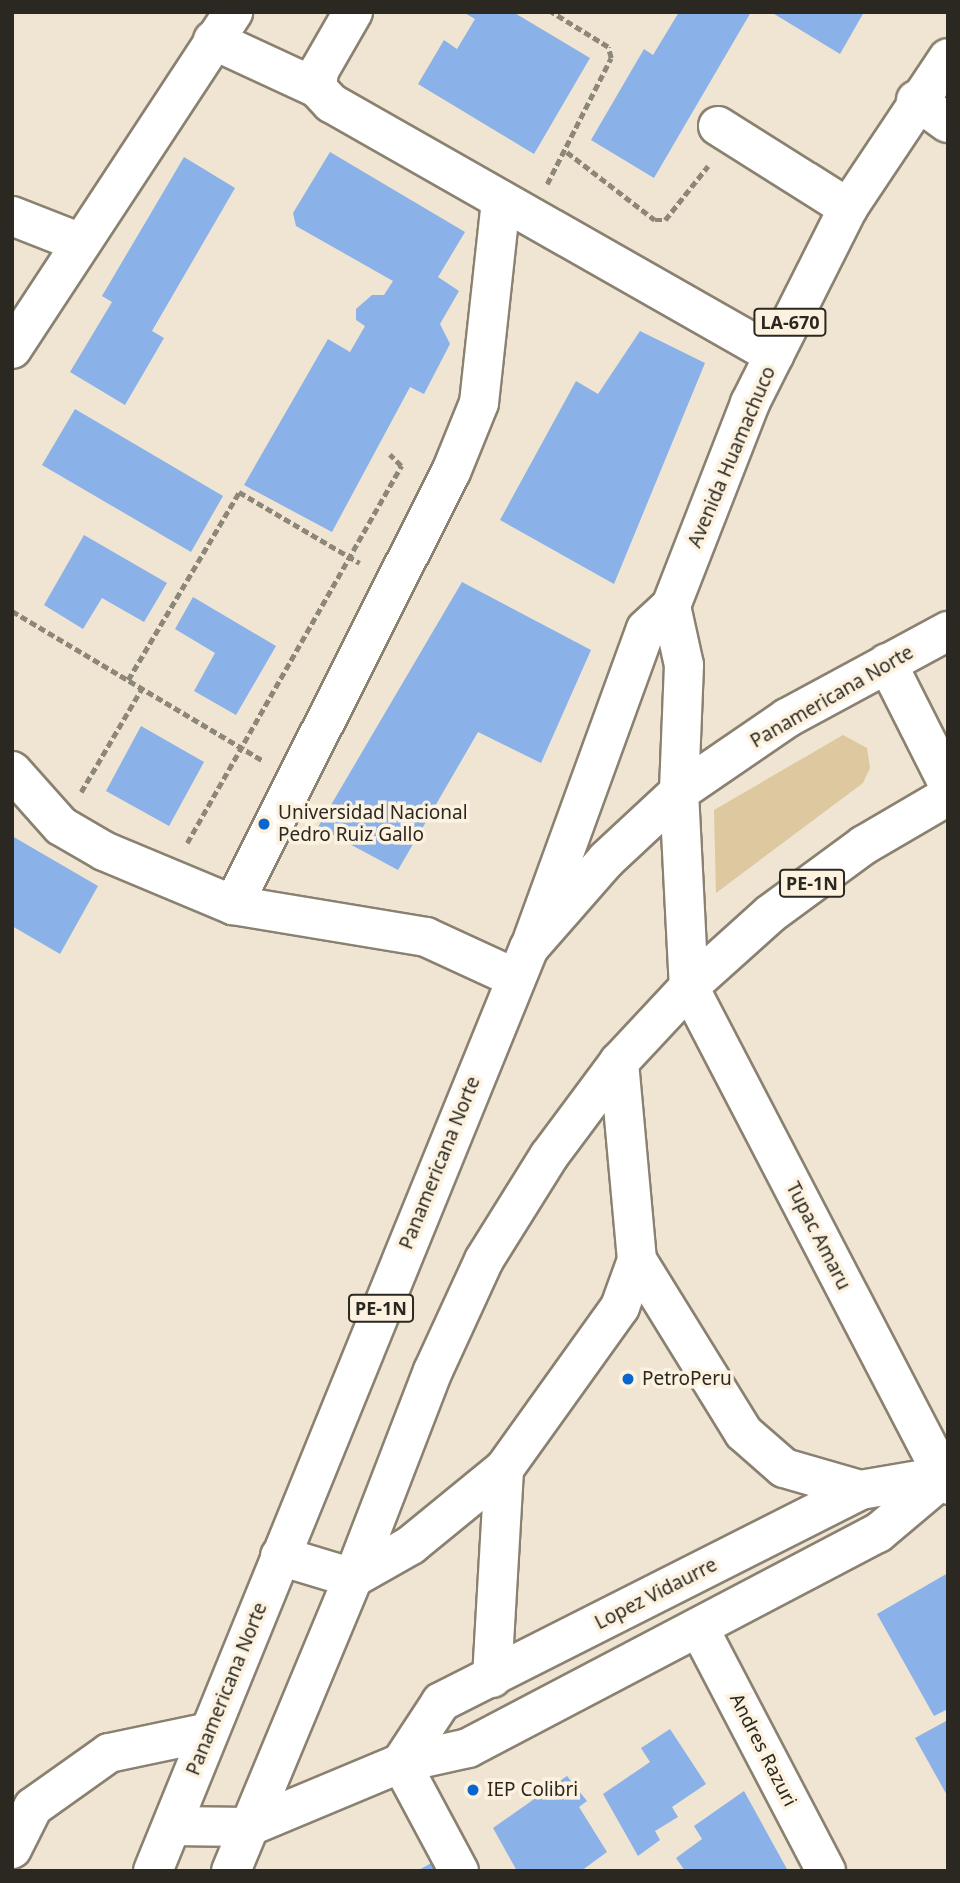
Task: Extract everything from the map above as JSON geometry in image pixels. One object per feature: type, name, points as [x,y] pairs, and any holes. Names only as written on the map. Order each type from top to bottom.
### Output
[{"type":"main road","points":[[317,88],[318,71],[353,12]]},
{"type":"main road","points":[[12,349],[223,26],[317,88],[331,103],[774,355]]},
{"type":"main road","name":"Avenida Huamachuco","points":[[522,963],[646,629],[670,606],[750,403],[848,208],[916,100],[948,58]]},
{"type":"main road","points":[[916,100],[948,122]]},
{"type":"main road","points":[[726,130],[848,208]]},
{"type":"main road","points":[[233,905],[451,472],[479,403],[515,208]]},
{"type":"main road","points":[[12,216],[81,243]]},
{"type":"main road","points":[[670,606],[684,665],[679,792],[689,987]]},
{"type":"main road","name":"Panamericana Norte","points":[[153,1871],[522,963],[606,860],[679,792],[787,718],[948,631]]},
{"type":"main road","points":[[887,663],[948,784]]},
{"type":"main road","points":[[12,771],[61,826],[104,851],[233,905],[426,937],[522,963]]},
{"type":"main road","name":"PE-1N","points":[[231,1871],[353,1578],[433,1371],[484,1260],[549,1156],[620,1062],[689,987],[770,914],[864,845],[948,796]]},
{"type":"main road","name":"Tupac Amaru","points":[[689,987],[946,1479]]},
{"type":"main road","points":[[280,1556],[353,1578],[411,1545],[504,1469],[621,1307],[637,1261],[620,1062]]},
{"type":"main road","points":[[637,1261],[744,1433],[784,1468],[860,1490]]},
{"type":"main road","points":[[492,1678],[504,1469]]},
{"type":"main road","points":[[172,1826],[248,1827],[401,1763],[468,1748],[700,1630],[878,1533],[946,1479]]},
{"type":"main road","name":"Lopez Vidaurre","points":[[401,1763],[441,1702],[860,1490],[946,1479]]},
{"type":"main road","name":"Andres Razuri","points":[[700,1630],[826,1871]]},
{"type":"main road","points":[[12,1849],[33,1807],[109,1753],[209,1732]]},
{"type":"main road","points":[[401,1763],[459,1871]]},
{"type":"path","points":[[515,208],[566,152],[611,58],[608,47],[551,12]]},
{"type":"path","points":[[566,152],[655,220],[665,220],[726,130]]},
{"type":"path","points":[[167,877],[244,749],[401,466],[390,455]]},
{"type":"path","points":[[128,680],[239,492],[394,584]]},
{"type":"path","points":[[12,611],[296,779]]},
{"type":"path","points":[[61,826],[142,688]]},
{"type":"shaded area","points":[[843,735],[867,748],[870,768],[863,783],[716,893],[714,810]]},
{"type":"building","points":[[463,12],[513,12],[590,58],[534,154],[418,84],[444,40],[457,49],[475,19]]},
{"type":"building","points":[[679,12],[751,12],[654,178],[591,140],[644,49],[653,55]]},
{"type":"building","points":[[771,12],[864,12],[840,54]]},
{"type":"building","points":[[330,152],[465,232],[438,277],[459,291],[440,324],[450,344],[424,394],[410,387],[332,532],[244,485],[328,339],[350,352],[365,326],[356,320],[356,309],[372,295],[384,295],[393,281],[296,226],[293,213]]},
{"type":"building","points":[[184,157],[235,188],[152,331],[164,338],[125,405],[70,372],[112,302],[102,296]]},
{"type":"building","points":[[640,331],[705,363],[614,584],[500,520],[576,381],[598,394]]},
{"type":"building","points":[[75,409],[223,496],[191,552],[42,465]]},
{"type":"building","points":[[84,535],[167,583],[144,622],[102,598],[83,629],[44,605]]},
{"type":"building","points":[[462,582],[591,650],[541,763],[478,732],[398,870],[318,827]]},
{"type":"building","points":[[193,597],[276,646],[236,715],[194,691],[215,653],[175,629]]},
{"type":"building","points":[[141,726],[204,762],[169,826],[106,791]]},
{"type":"building","points":[[12,836],[98,886],[60,954],[12,926]]},
{"type":"building","points":[[948,1573],[948,1709],[934,1716],[877,1614]]},
{"type":"building","points":[[948,1720],[948,1797],[915,1738]]},
{"type":"building","points":[[670,1729],[706,1784],[672,1807],[678,1817],[655,1831],[660,1840],[638,1856],[603,1794],[650,1762],[641,1748]]},
{"type":"building","points":[[567,1776],[587,1801],[579,1807],[607,1852],[581,1871],[517,1871],[493,1828]]},
{"type":"building","points":[[744,1791],[788,1871],[685,1871],[676,1858],[702,1839],[694,1826]]},
{"type":"building","points":[[435,1861],[441,1871],[417,1871]]},
{"type":"place","name":"Universidad Nacional Pedro Ruiz Gallo","points":[[264,824]]},
{"type":"place","name":"PetroPeru","points":[[628,1379]]},
{"type":"place","name":"IEP Colibri","points":[[473,1790]]}]
